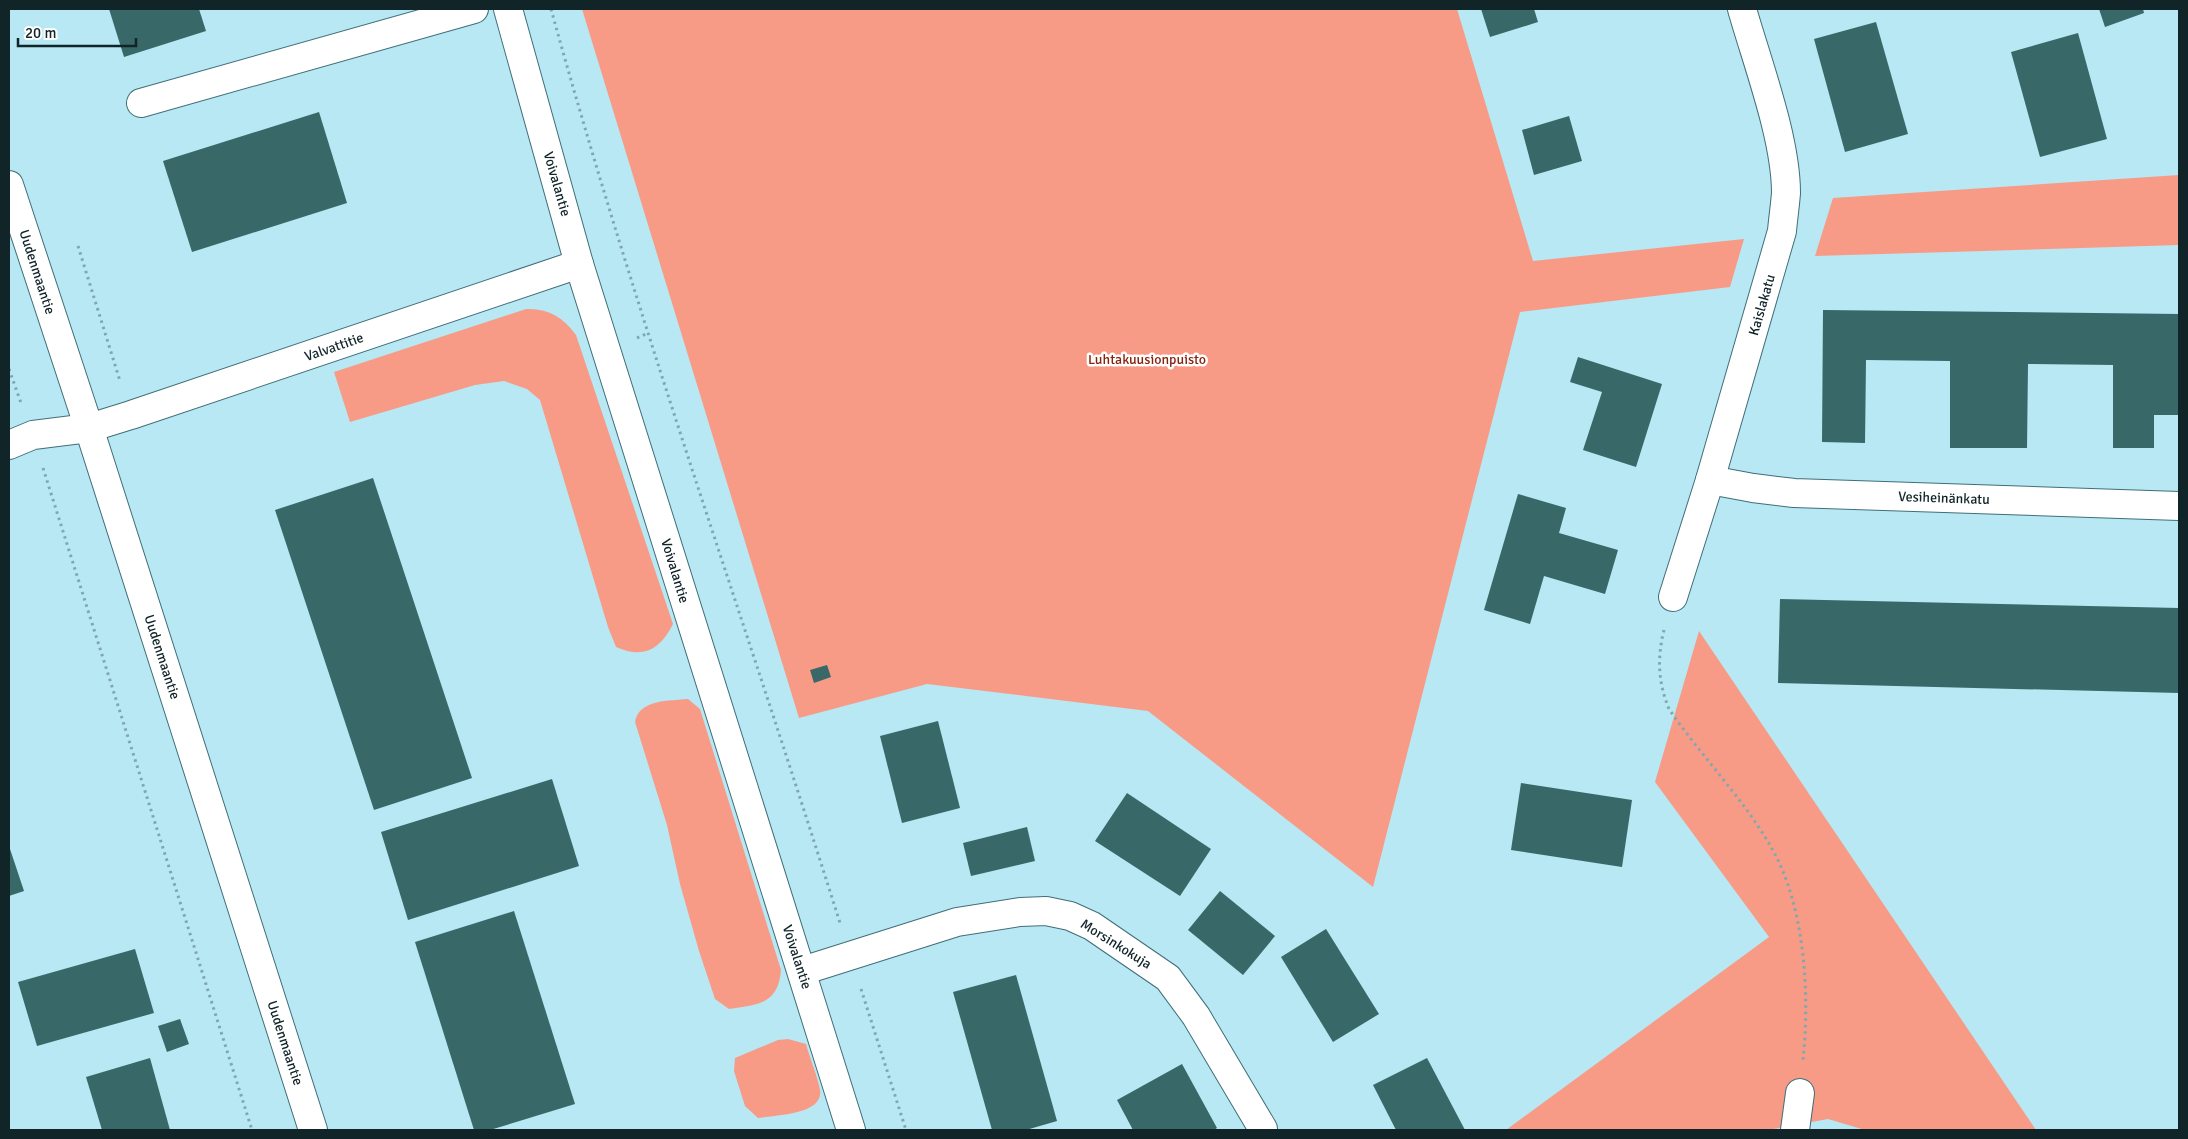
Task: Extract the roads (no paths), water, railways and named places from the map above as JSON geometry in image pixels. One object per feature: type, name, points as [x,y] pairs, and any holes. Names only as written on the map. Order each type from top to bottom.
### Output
[{"type":"street","points":[[141,103],[474,9]]},
{"type":"street","name":"Voivalantie","points":[[508,9],[579,264],[851,1130]]},
{"type":"street","name":"Kaislakatu","points":[[1673,597],[1710,480],[1782,232],[1786,192],[1782,156],[1773,117],[1742,9]]},
{"type":"street","name":"Uudenmaantie","points":[[9,185],[89,428],[313,1130]]},
{"type":"street","name":"Valvattitie","points":[[21,440],[89,428],[131,415],[579,264]]},
{"type":"street","name":"Vesiheinänkatu","points":[[1710,480],[1794,493],[2179,506]]},
{"type":"street","name":"Morsinkokuja","points":[[802,972],[957,922],[1037,911],[1070,916],[1092,926],[1168,978],[1196,1016],[1264,1129]]},
{"type":"street","points":[[1796,1130],[1800,1093]]},
{"type":"park label","name":"Luhtakuusionpuisto","points":[[1147,359]]}]
